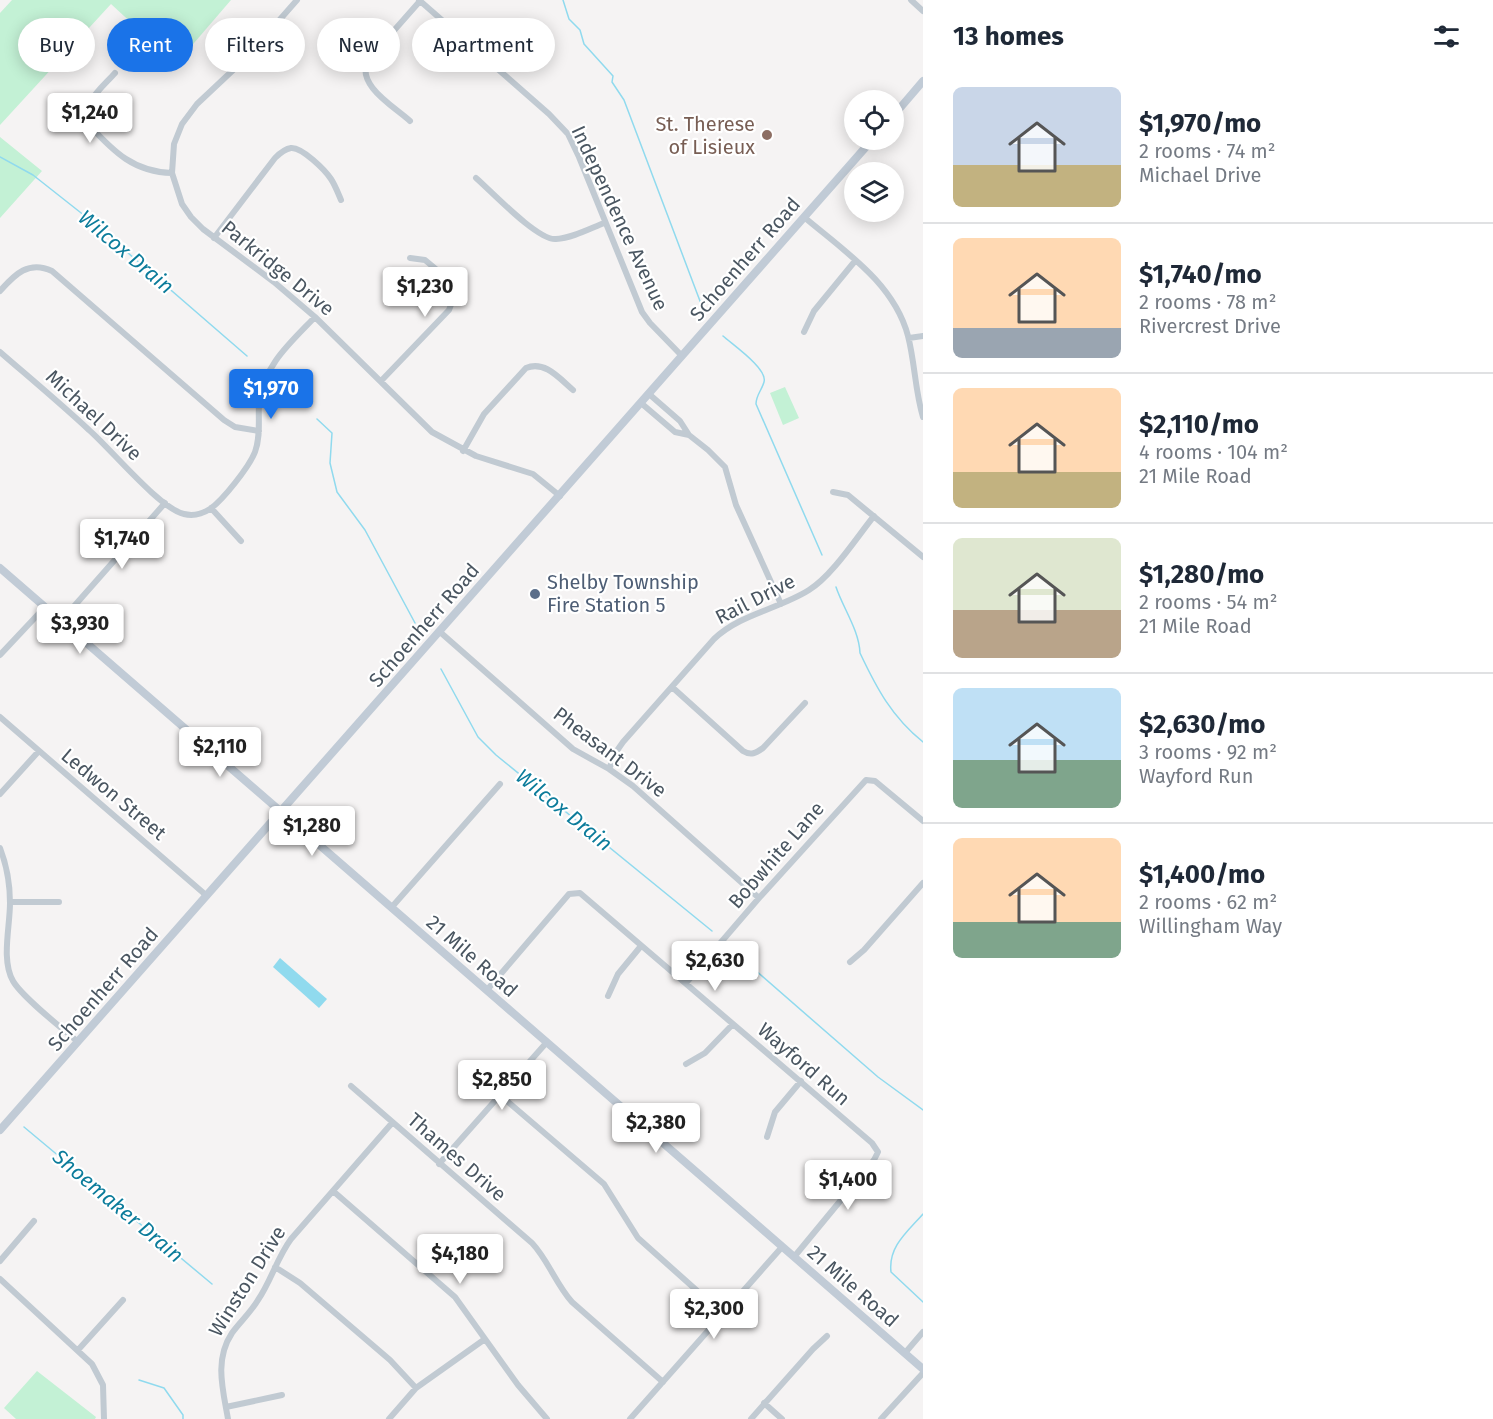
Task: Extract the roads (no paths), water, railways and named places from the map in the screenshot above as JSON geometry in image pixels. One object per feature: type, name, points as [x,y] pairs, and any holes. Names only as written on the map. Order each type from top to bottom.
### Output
[{"type":"street","name":"Parkridge Drive","points":[[297,0],[247,57],[190,112],[182,124],[174,144],[172,173],[177,194],[184,209],[214,238],[274,282],[315,316],[432,432],[463,451],[528,472],[560,496]]},
{"type":"street","points":[[410,121],[375,90],[368,81],[364,68],[368,60],[419,0]]},
{"type":"street","name":"Independence Avenue","points":[[419,0],[562,128],[579,157],[642,312],[682,356]]},
{"type":"street","points":[[911,0],[923,11]]},
{"type":"street","points":[[115,74],[87,106],[86,116],[90,126],[135,166],[152,172],[172,173]]},
{"type":"street","points":[[904,103],[923,81]]},
{"type":"street","points":[[214,238],[275,158],[287,149],[301,151],[325,172],[334,183],[341,200]]},
{"type":"street","name":"Schoenherr Road","points":[[1,1127],[863,150]]},
{"type":"street","points":[[476,178],[533,229],[550,239],[564,238],[604,223]]},
{"type":"street","points":[[804,218],[855,261],[891,296],[900,311],[909,338],[918,400],[923,417]]},
{"type":"street","points":[[381,381],[449,310],[454,301],[454,290],[443,274],[425,260],[410,258]]},
{"type":"street","points":[[804,332],[814,311],[855,261]]},
{"type":"street","points":[[0,291],[21,270],[33,267],[44,268],[55,274],[224,420],[235,427],[259,431]]},
{"type":"street","points":[[241,542],[211,508],[249,464],[256,449],[259,431],[259,401],[266,375],[283,350],[315,316]]},
{"type":"street","points":[[909,338],[923,336]]},
{"type":"street","name":"Michael Drive","points":[[0,352],[91,431],[131,473],[165,503],[179,512],[190,515],[211,508]]},
{"type":"street","points":[[463,451],[484,414],[526,368],[534,365],[545,368],[573,390]]},
{"type":"street","points":[[649,394],[680,421],[689,435],[724,467],[735,505],[781,604]]},
{"type":"street","points":[[641,403],[675,432],[689,435]]},
{"type":"street","points":[[833,492],[848,495],[923,557]]},
{"type":"street","points":[[61,621],[165,503]]},
{"type":"street","name":"Rail Drive","points":[[609,770],[623,742],[723,631],[807,592],[819,582],[874,516]]},
{"type":"street","name":"21 Mile Road","points":[[0,568],[795,1257],[923,1371]]},
{"type":"street","points":[[0,655],[45,607]]},
{"type":"street","name":"Pheasant Drive","points":[[440,632],[559,738],[633,786],[759,898]]},
{"type":"street","points":[[672,687],[743,751],[753,754],[763,748],[805,703]]},
{"type":"street","name":"Ledwon Street","points":[[0,717],[207,896]]},
{"type":"street","points":[[0,794],[38,752]]},
{"type":"street","name":"Bobwhite Lane","points":[[687,983],[862,783],[869,779],[879,784],[923,821]]},
{"type":"street","points":[[391,908],[500,784]]},
{"type":"street","points":[[0,848],[8,872],[10,902],[8,960],[13,980],[19,990],[78,1042]]},
{"type":"street","points":[[850,962],[864,950],[923,883]]},
{"type":"street","name":"Wayford Run","points":[[487,990],[571,892],[580,893],[872,1143],[878,1152],[874,1160],[795,1257]]},
{"type":"street","points":[[10,902],[59,902]]},
{"type":"street","points":[[608,996],[618,974],[641,946]]},
{"type":"street","points":[[686,1064],[705,1053],[733,1024]]},
{"type":"street","points":[[439,1164],[547,1042]]},
{"type":"street","points":[[767,1137],[775,1112],[801,1082]]},
{"type":"street","name":"Thames Drive","points":[[351,1086],[392,1124],[532,1243],[542,1254],[561,1288],[572,1302],[663,1382]]},
{"type":"street","points":[[500,1095],[603,1184],[638,1238],[723,1313]]},
{"type":"street","name":"Winston Drive","points":[[228,1419],[220,1367],[230,1336],[259,1299],[291,1239],[392,1124]]},
{"type":"street","points":[[333,1191],[442,1284],[465,1309],[544,1418]]},
{"type":"street","points":[[0,1261],[34,1221]]},
{"type":"street","points":[[630,1419],[782,1246]]},
{"type":"street","points":[[275,1267],[300,1283],[390,1360],[416,1388]]},
{"type":"street","points":[[0,1279],[92,1364],[101,1380],[105,1401],[104,1419]]},
{"type":"street","points":[[78,1350],[123,1300]]},
{"type":"street","points":[[905,1353],[923,1332]]},
{"type":"street","points":[[751,1419],[827,1336]]},
{"type":"street","points":[[389,1419],[416,1388],[486,1339]]},
{"type":"street","points":[[881,1419],[923,1371]]},
{"type":"street","points":[[226,1407],[282,1395]]},
{"type":"street","points":[[764,1403],[782,1419]]},
{"type":"water","points":[[280,958],[327,999],[319,1008],[273,967]]},
{"type":"waterway","points":[[563,0],[569,19],[580,30],[584,44],[613,76],[612,82],[624,100],[703,309]]},
{"type":"waterway","name":"Wilcox Drain","points":[[0,157],[33,175],[90,220],[247,356]]},
{"type":"waterway","points":[[723,336],[755,364],[764,377],[756,404],[822,555]]},
{"type":"waterway","name":"Wilcox Drain","points":[[317,419],[332,433],[330,463],[337,492],[365,530],[415,623]]},
{"type":"waterway","points":[[836,587],[854,628],[860,653],[879,690],[902,723],[923,742]]},
{"type":"waterway","name":"Wilcox Drain","points":[[441,669],[478,737],[496,755],[712,931]]},
{"type":"waterway","name":"Wilcox Drain","points":[[732,950],[878,1077],[923,1110]]},
{"type":"waterway","name":"Shoemaker Drain","points":[[24,1127],[212,1284]]},
{"type":"waterway","name":"Wilcox Drain","points":[[923,1214],[900,1240],[892,1255],[891,1263],[891,1272],[923,1302]]},
{"type":"waterway","name":"Shoemaker Drain","points":[[139,1380],[164,1388],[183,1415],[183,1419]]},
{"type":"place","name":"St. Therese of Lisieux","points":[[767,135]]},
{"type":"place","name":"Shelby Township Fire Station 5","points":[[535,594]]}]
